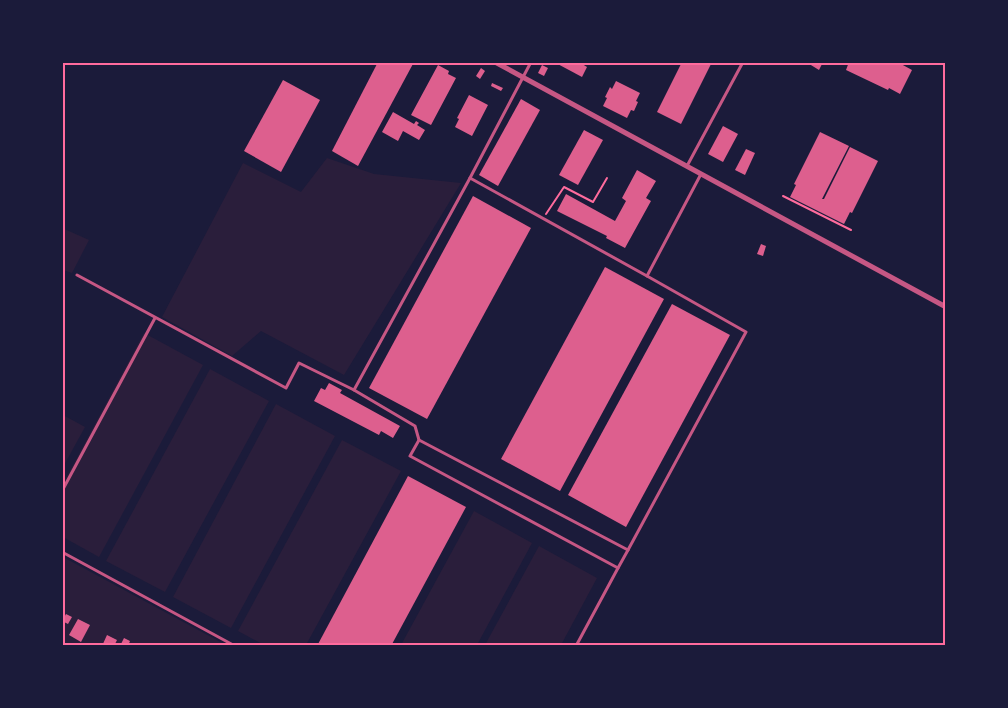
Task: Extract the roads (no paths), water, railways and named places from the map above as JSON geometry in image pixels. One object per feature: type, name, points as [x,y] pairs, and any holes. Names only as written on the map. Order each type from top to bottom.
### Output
[{"type":"street","points":[[495,62],[946,307]]},
{"type":"lane","points":[[354,390],[531,62]]},
{"type":"lane","points":[[687,166],[743,62]]},
{"type":"lane","points":[[647,276],[701,174]]},
{"type":"lane","points":[[470,178],[746,332],[576,646]]},
{"type":"lane","points":[[77,275],[286,388],[299,363],[354,390],[415,426],[419,440],[410,456],[618,568]]},
{"type":"lane","points":[[62,491],[155,318]]},
{"type":"lane","points":[[419,440],[628,550]]},
{"type":"lane","points":[[62,552],[236,646]]}]
